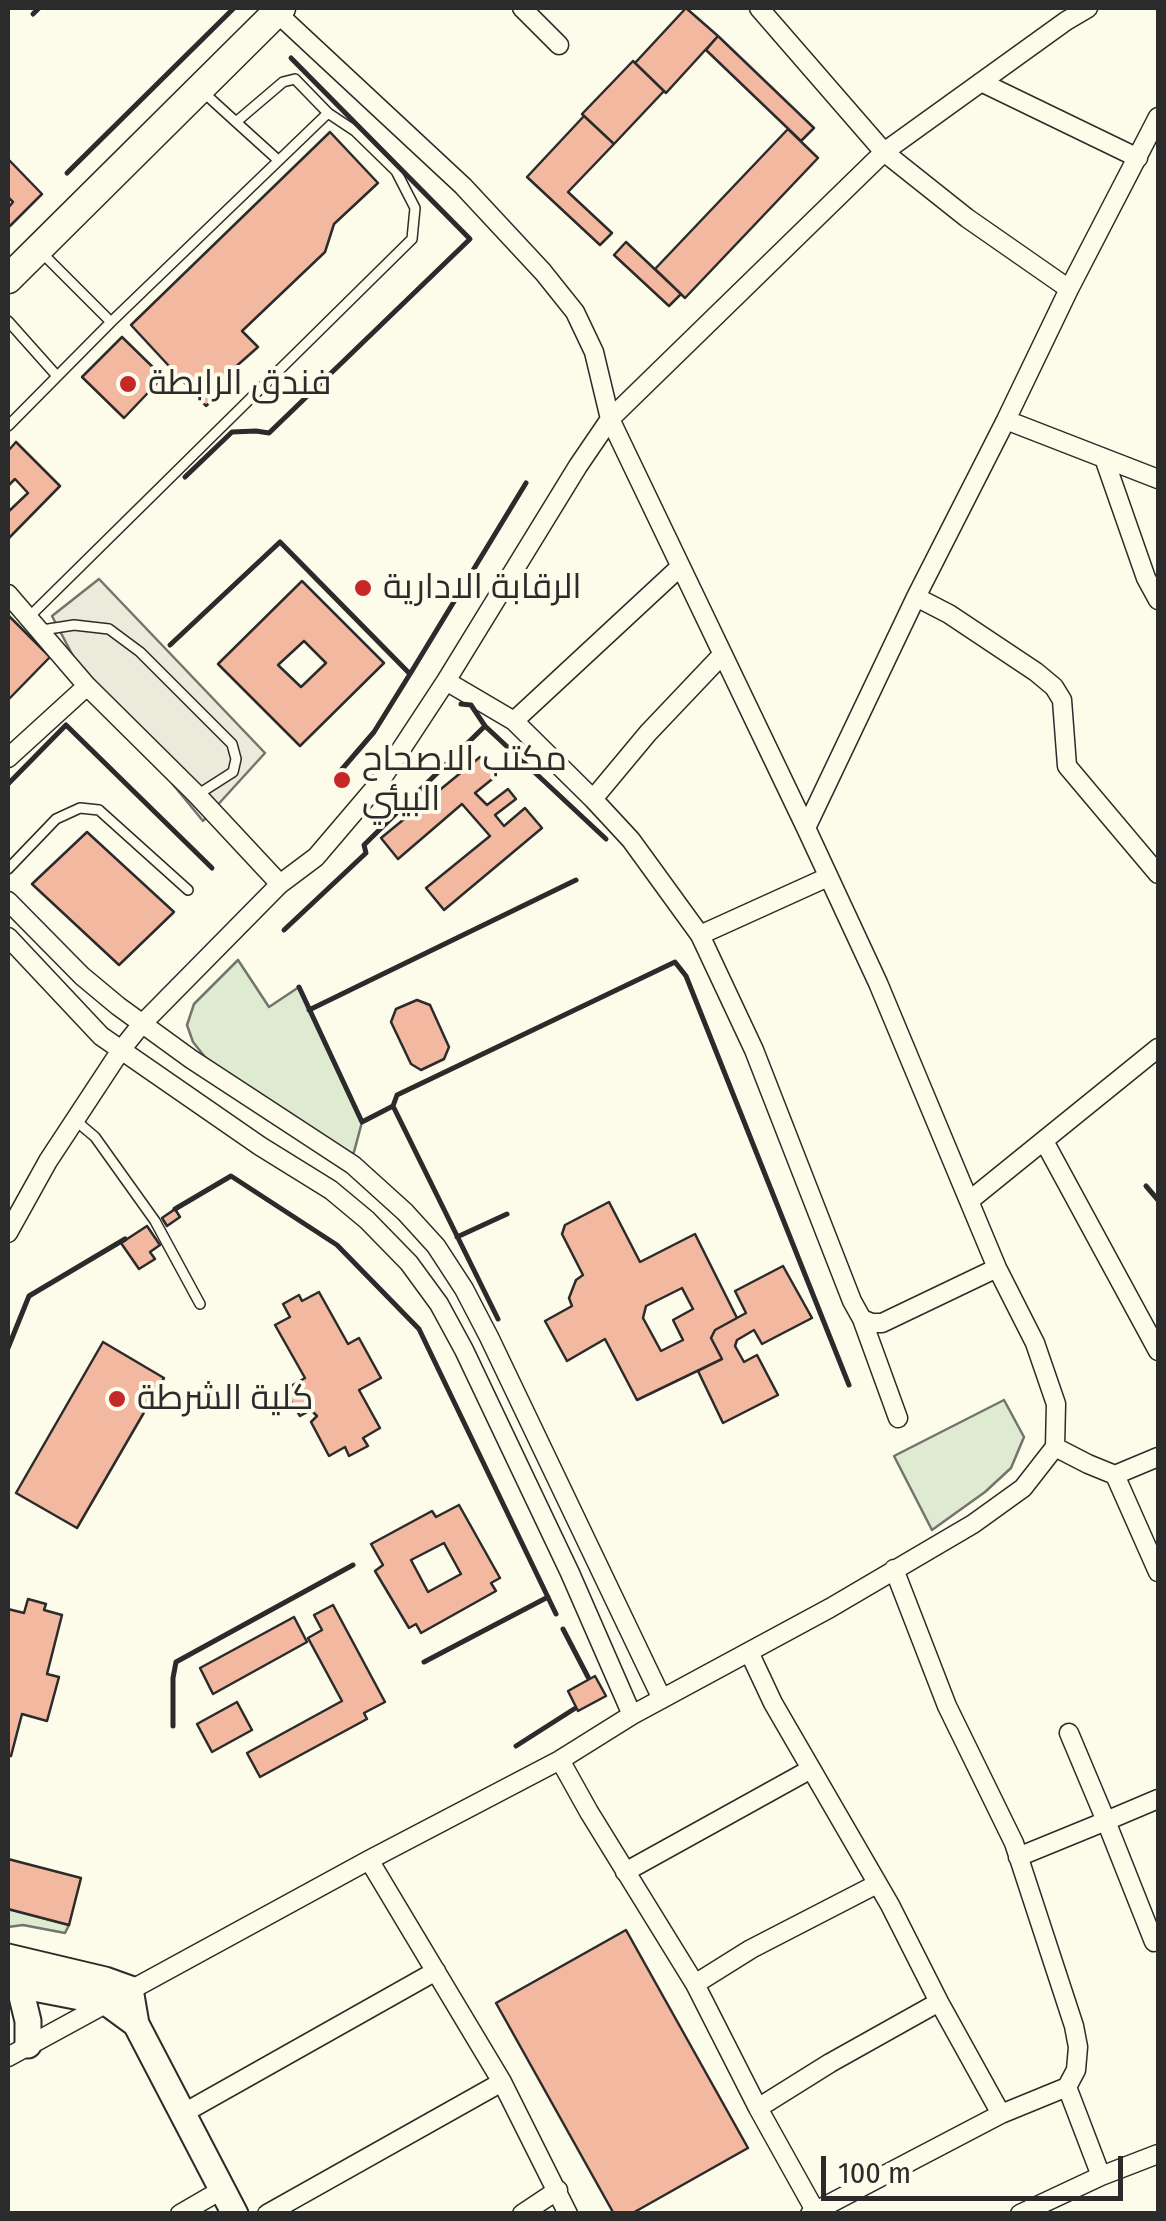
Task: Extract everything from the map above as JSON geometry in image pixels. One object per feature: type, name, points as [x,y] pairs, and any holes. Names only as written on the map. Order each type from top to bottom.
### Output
[{"type":"main road","points":[[8,279],[278,10]]},
{"type":"main road","points":[[12,1971],[104,1980],[130,1989],[136,2024],[236,2214]]},
{"type":"main road","points":[[12,1971],[106,2002],[136,2024]]},
{"type":"main road","points":[[12,1971],[28,2021],[18,2051]]},
{"type":"street","points":[[522,8],[559,45]]},
{"type":"street","points":[[760,8],[884,152],[967,218],[1068,289]]},
{"type":"street","points":[[8,1234],[48,1161],[141,1025],[280,884],[316,857],[378,784],[610,420],[884,152],[1088,8]]},
{"type":"street","points":[[18,2051],[750,1654],[973,1524],[1023,1488],[1055,1447],[1056,1404],[1036,1343],[997,1268],[878,984],[806,828],[610,420],[594,352],[575,312],[462,186],[278,10]]},
{"type":"street","points":[[981,82],[1138,158]]},
{"type":"street","points":[[806,828],[1068,289],[1158,117]]},
{"type":"street","points":[[1006,420],[1158,479]]},
{"type":"street","points":[[1104,458],[1146,578],[1158,600]]},
{"type":"street","points":[[514,721],[680,568]]},
{"type":"street","points":[[8,594],[86,686],[198,795],[280,884]]},
{"type":"street","points":[[916,597],[949,614],[1054,687],[1062,700],[1067,766],[1158,874]]},
{"type":"street","points":[[593,799],[648,732],[722,654]]},
{"type":"street","points":[[446,681],[514,721],[593,799],[631,840],[700,935],[754,1050],[898,1418]]},
{"type":"street","points":[[8,758],[86,686]]},
{"type":"street","points":[[700,935],[828,876]]},
{"type":"street","points":[[8,901],[82,976],[141,1025],[353,1165],[436,1246],[489,1337],[662,1699]]},
{"type":"street","points":[[8,936],[101,1036],[331,1190],[409,1263],[440,1304],[464,1350],[570,1573],[632,1716]]},
{"type":"street","points":[[969,1202],[1158,1048]]},
{"type":"street","points":[[1044,1140],[1158,1351]]},
{"type":"street","points":[[862,1319],[882,1324],[997,1268]]},
{"type":"street","points":[[464,1350],[489,1337]]},
{"type":"street","points":[[1055,1447],[1115,1474],[1158,1456]]},
{"type":"street","points":[[1115,1474],[1158,1572]]},
{"type":"street","points":[[560,1760],[695,1984],[814,2213],[1001,2114],[1068,2087],[1076,2070],[1076,2036],[1014,1843],[947,1706],[894,1569]]},
{"type":"street","points":[[750,1654],[773,1703],[877,1884],[1001,2114]]},
{"type":"street","points":[[1069,1733],[1157,1947]]},
{"type":"street","points":[[625,1872],[811,1769]]},
{"type":"street","points":[[1018,1857],[1158,1799]]},
{"type":"street","points":[[370,1860],[502,2082],[568,2214]]},
{"type":"street","points":[[695,1984],[750,1948],[877,1884]]},
{"type":"street","points":[[182,2114],[436,1971]]},
{"type":"street","points":[[758,2108],[830,2062],[939,2002]]},
{"type":"street","points":[[266,2214],[502,2082]]},
{"type":"street","points":[[1068,2087],[1101,2176]]},
{"type":"street","points":[[1027,2212],[1158,2154]]},
{"type":"street","points":[[180,2214],[223,2189]]},
{"type":"street","points":[[522,2214],[558,2190]]},
{"type":"lane","points":[[34,624],[412,238],[415,208],[396,171],[295,79],[283,82],[236,122]]},
{"type":"lane","points":[[198,88],[278,160]]},
{"type":"lane","points":[[8,426],[328,112]]},
{"type":"lane","points":[[38,249],[111,322]]},
{"type":"lane","points":[[8,321],[57,376]]},
{"type":"lane","points":[[34,624],[109,630],[140,652],[232,744],[236,760],[233,772],[198,795]]},
{"type":"lane","points":[[8,868],[56,818],[80,808],[99,810],[188,890]]},
{"type":"lane","points":[[76,1120],[95,1137],[155,1221],[200,1304]]},
{"type":"green space","points":[[238,960],[269,1007],[299,987],[362,1122],[350,1156],[209,1062],[193,1042],[187,1025],[194,1004]]},
{"type":"green space","points":[[1004,1400],[1024,1437],[1011,1468],[932,1530],[894,1456]]},
{"type":"green space","points":[[8,1909],[69,1925],[65,1933],[23,1925],[8,1927]]},
{"type":"shaded area","points":[[99,579],[265,753],[203,821],[83,675],[52,616]]},
{"type":"building","points":[[686,8],[718,36],[666,93],[635,63]]},
{"type":"building","points":[[718,36],[814,128],[801,141],[706,50]]},
{"type":"building","points":[[633,61],[664,91],[614,144],[582,114]]},
{"type":"building","points":[[584,116],[614,144],[568,192],[612,233],[600,245],[527,177]]},
{"type":"building","points":[[788,129],[818,158],[685,298],[655,269]]},
{"type":"building","points":[[330,132],[378,183],[334,224],[325,252],[242,331],[258,347],[214,386],[221,393],[206,406],[131,325]]},
{"type":"building","points":[[8,159],[42,194],[10,226],[8,208],[13,202],[8,197]]},
{"type":"building","points":[[626,242],[681,294],[669,306],[614,255]]},
{"type":"building","points":[[122,337],[163,377],[124,418],[82,377]]},
{"type":"building","points":[[16,442],[60,486],[8,539],[8,512],[28,493],[15,479],[8,486],[8,451]]},
{"type":"building","points":[[302,581],[384,663],[300,746],[218,664]],"holes":[[[304,641],[326,663],[301,687],[278,665]]]},
{"type":"building","points":[[8,615],[50,657],[8,700]]},
{"type":"building","points":[[480,757],[496,776],[475,793],[487,805],[508,789],[516,799],[495,815],[504,826],[525,808],[542,828],[444,910],[426,888],[490,836],[462,804],[398,859],[381,838]]},
{"type":"building","points":[[87,832],[174,912],[119,965],[32,884]]},
{"type":"building","points":[[417,1000],[430,1005],[449,1047],[444,1059],[421,1070],[411,1064],[391,1022],[396,1009]]},
{"type":"building","points":[[609,1202],[640,1262],[695,1234],[737,1318],[715,1330],[711,1338],[722,1359],[637,1400],[605,1339],[567,1361],[545,1321],[572,1306],[569,1298],[576,1280],[583,1275],[562,1234],[565,1225]],"holes":[[[682,1288],[693,1309],[673,1320],[683,1340],[661,1351],[643,1318],[646,1306]]]},
{"type":"building","points":[[175,1209],[180,1217],[167,1226],[162,1218]]},
{"type":"building","points":[[147,1226],[160,1245],[150,1252],[155,1259],[139,1269],[121,1243]]},
{"type":"building","points":[[783,1266],[812,1318],[762,1344],[754,1330],[737,1340],[735,1346],[744,1362],[757,1355],[778,1395],[723,1423],[698,1371],[722,1359],[711,1338],[715,1330],[746,1313],[735,1291]]},
{"type":"building","points":[[319,1292],[348,1344],[359,1338],[381,1378],[359,1390],[380,1428],[363,1438],[368,1446],[349,1456],[345,1447],[329,1456],[311,1422],[317,1416],[311,1410],[300,1416],[284,1390],[305,1378],[275,1325],[290,1317],[283,1304],[299,1295],[302,1301]]},
{"type":"building","points":[[103,1342],[164,1378],[77,1528],[16,1493]]},
{"type":"building","points":[[459,1505],[500,1578],[491,1583],[496,1591],[421,1633],[416,1624],[409,1628],[375,1571],[383,1565],[371,1544],[432,1511],[436,1517]],"holes":[[[444,1543],[461,1574],[428,1592],[411,1560]]]},
{"type":"building","points":[[28,1599],[46,1604],[44,1610],[62,1615],[47,1674],[59,1677],[47,1721],[22,1714],[11,1756],[8,1609],[24,1613]]},
{"type":"building","points":[[333,1605],[385,1702],[364,1713],[367,1719],[260,1777],[247,1753],[342,1701],[308,1638],[322,1630],[314,1615]]},
{"type":"building","points":[[294,1617],[307,1642],[213,1694],[200,1668]]},
{"type":"building","points":[[595,1676],[606,1696],[578,1711],[568,1691]]},
{"type":"building","points":[[237,1702],[252,1730],[212,1752],[197,1724]]},
{"type":"building","points":[[8,1859],[81,1878],[69,1925],[8,1909]]},
{"type":"building","points":[[626,1930],[748,2148],[631,2214],[614,2214],[496,2003]]},
{"type":"wall","points":[[33,14],[39,8]]},
{"type":"wall","points":[[67,173],[234,8]]},
{"type":"wall","points":[[185,477],[232,432],[269,433],[470,239],[291,58]]},
{"type":"wall","points":[[410,674],[526,483]]},
{"type":"wall","points":[[170,645],[280,542],[410,674],[374,732],[337,775]]},
{"type":"wall","points":[[461,704],[471,705],[485,726],[606,839]]},
{"type":"wall","points":[[8,784],[66,725],[212,868]]},
{"type":"wall","points":[[284,930],[366,853],[364,845],[485,726]]},
{"type":"wall","points":[[309,1010],[576,880]]},
{"type":"wall","points":[[393,1106],[397,1095],[675,962],[686,976],[849,1385]]},
{"type":"wall","points":[[299,987],[362,1122],[393,1106],[498,1319]]},
{"type":"wall","points":[[175,1209],[231,1176],[337,1245],[419,1329],[556,1614]]},
{"type":"wall","points":[[1146,1186],[1158,1200]]},
{"type":"wall","points":[[457,1237],[507,1214]]},
{"type":"wall","points":[[8,1348],[29,1296],[125,1239]]},
{"type":"wall","points":[[173,1726],[176,1662],[353,1565]]},
{"type":"wall","points":[[424,1662],[548,1597]]},
{"type":"wall","points":[[563,1629],[588,1677]]},
{"type":"wall","points":[[516,1746],[574,1709]]},
{"type":"place","name":"فندق الرابطة","points":[[128,384]]},
{"type":"place","name":"الرقابة الادارية","points":[[363,588]]},
{"type":"place","name":"مكتب الاصحاح البيئي","points":[[342,780]]},
{"type":"place","name":"كلية الشرطة","points":[[117,1399]]}]
